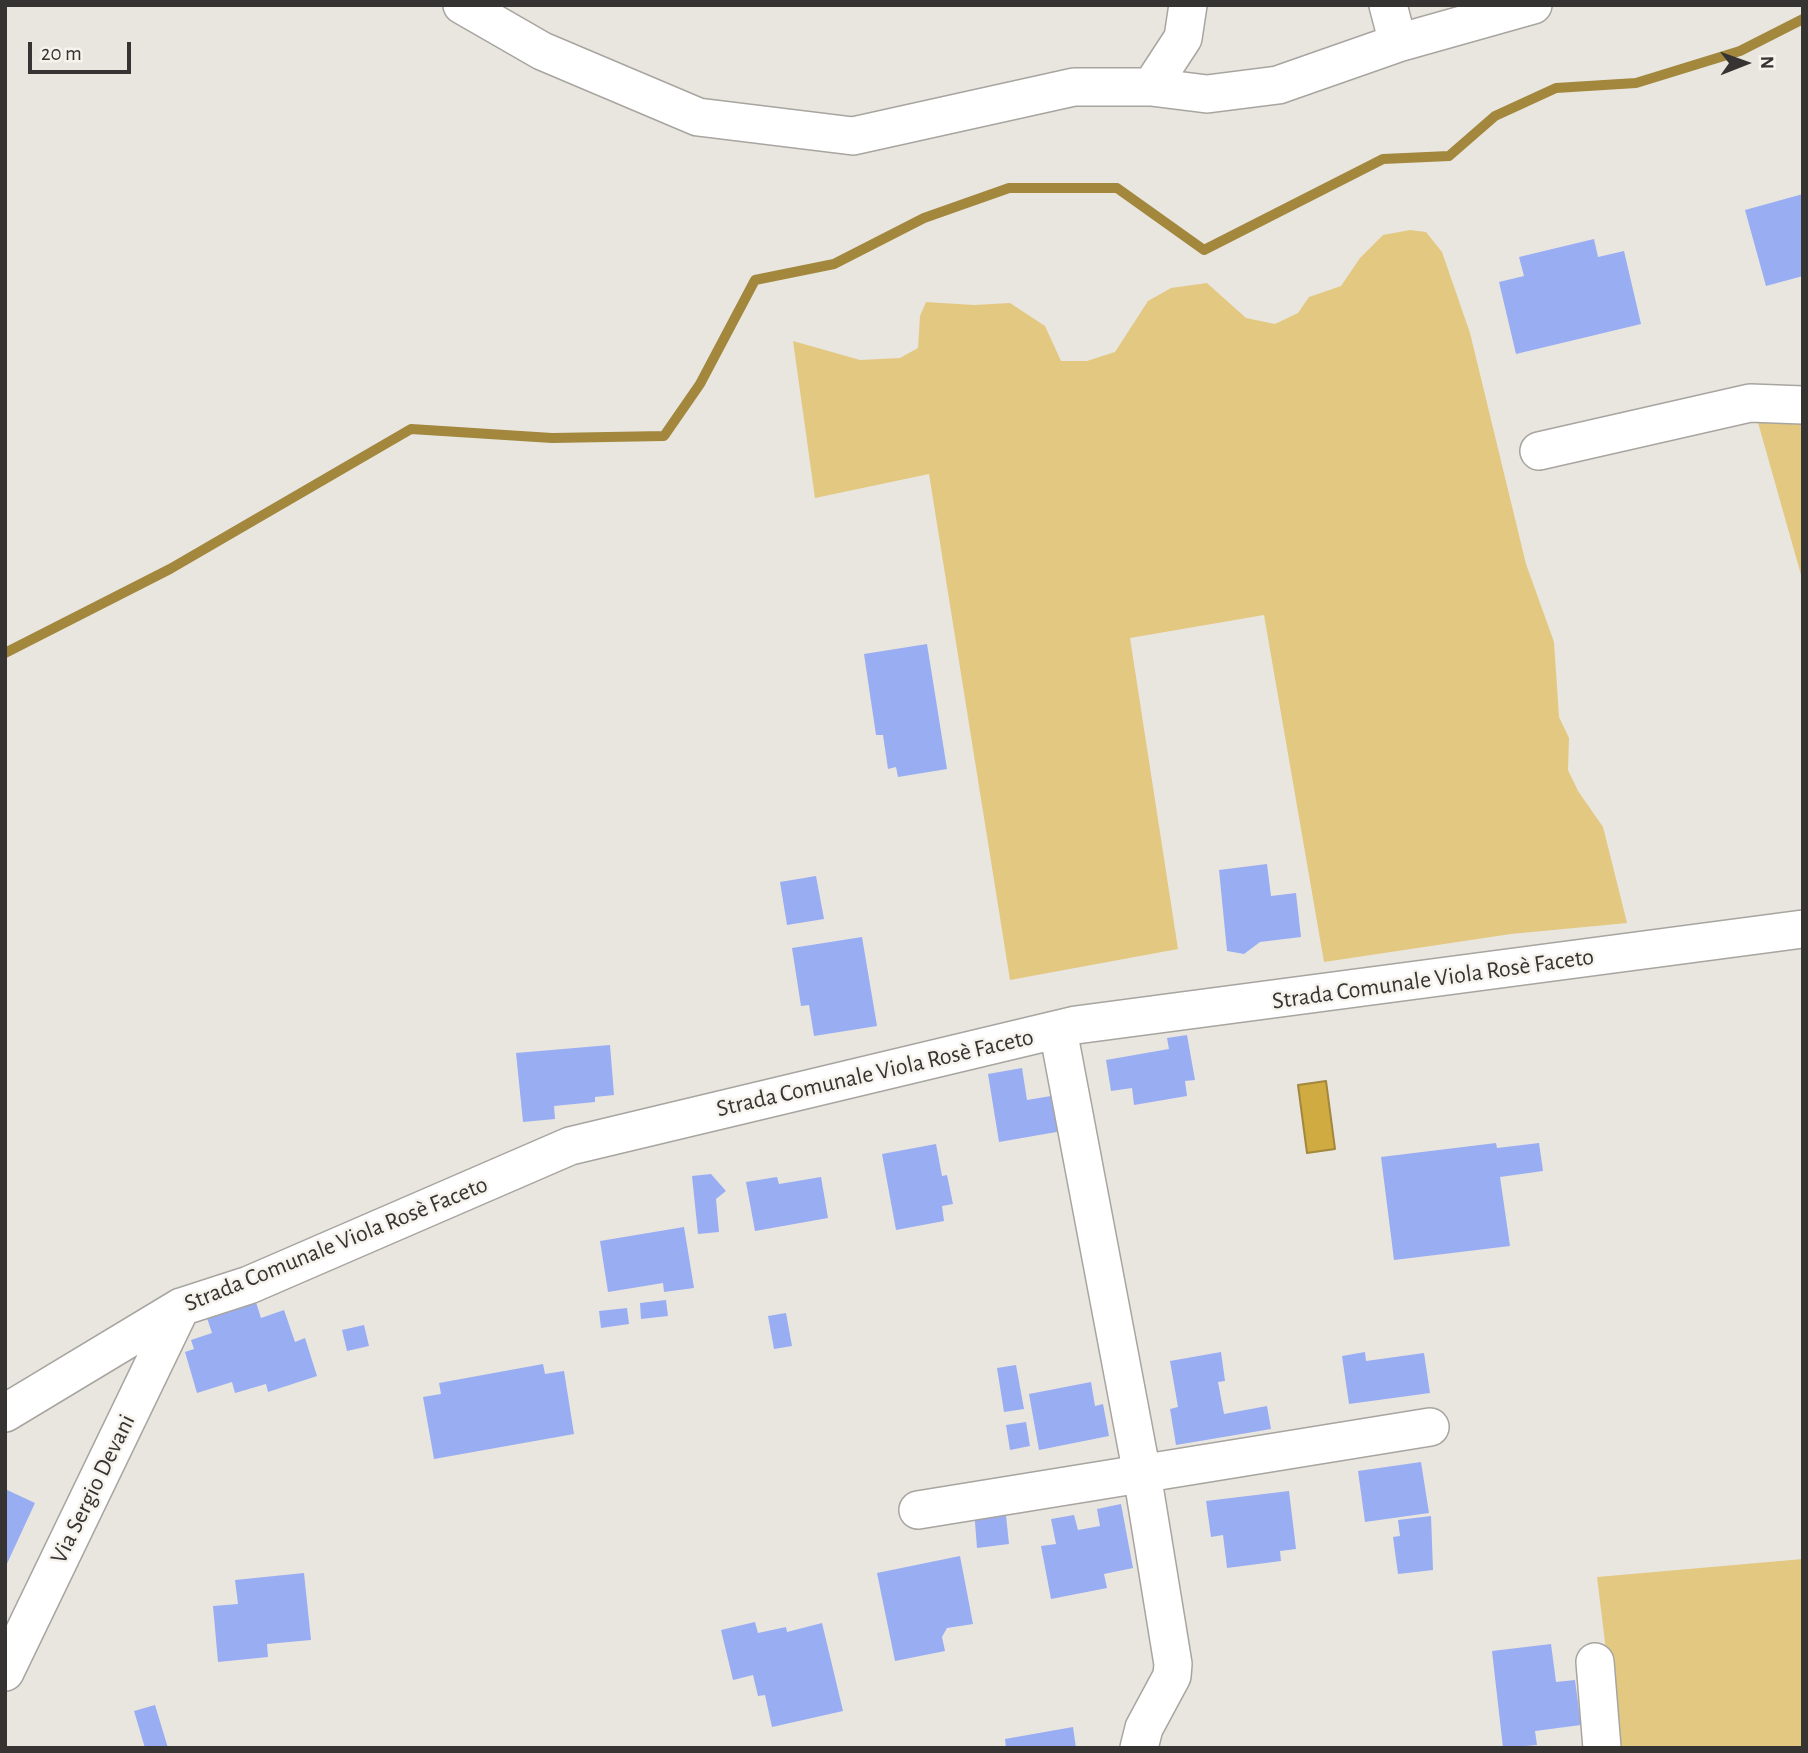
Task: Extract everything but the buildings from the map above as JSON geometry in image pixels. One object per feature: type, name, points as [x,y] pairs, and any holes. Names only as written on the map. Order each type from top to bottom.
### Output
[{"type":"street","points":[[462,5],[542,51],[698,117],[853,136],[1074,87],[1151,87],[1207,94],[1278,85],[1398,43],[1533,5]]},
{"type":"street","points":[[1151,87],[1183,38],[1188,5]]},
{"type":"street","points":[[1388,5],[1398,43]]},
{"type":"street","points":[[1539,451],[1750,403],[1803,405]]},
{"type":"street","name":"Strada Comunale Viola Rosè Faceto","points":[[5,1413],[181,1307],[249,1284],[570,1146],[1058,1030],[1803,929]]},
{"type":"street","points":[[1058,1030],[1142,1474],[1173,1664],[1171,1676],[1144,1728],[1139,1748]]},
{"type":"street","name":"Via Sergio Devani","points":[[5,1672],[181,1307]]},
{"type":"street","points":[[918,1510],[1430,1427]]},
{"type":"street","points":[[1595,1662],[1602,1748]]},
{"type":"shaded area","points":[[1410,230],[1426,232],[1442,252],[1470,333],[1526,564],[1554,642],[1559,717],[1569,738],[1568,770],[1578,791],[1603,827],[1627,923],[1511,934],[1324,962],[1264,615],[1130,638],[1178,949],[1010,980],[929,474],[815,498],[793,341],[860,360],[900,358],[918,348],[920,316],[926,302],[974,305],[1010,303],[1045,326],[1061,361],[1087,361],[1115,352],[1148,301],[1171,288],[1207,283],[1246,318],[1275,324],[1298,313],[1309,297],[1341,286],[1360,258],[1383,235]]},
{"type":"shaded area","points":[[1803,412],[1803,582],[1757,419]]},
{"type":"shaded area","points":[[1326,1081],[1335,1149],[1307,1153],[1298,1085]]},
{"type":"shaded area","points":[[1803,1559],[1803,1748],[1618,1748],[1597,1577]]},
{"type":"waterway","points":[[5,653],[170,569],[411,429],[552,438],[664,436],[700,384],[755,280],[834,264],[924,218],[1009,188],[1117,188],[1204,250],[1383,159],[1449,156],[1495,116],[1556,88],[1636,83],[1740,51],[1803,19]]}]
